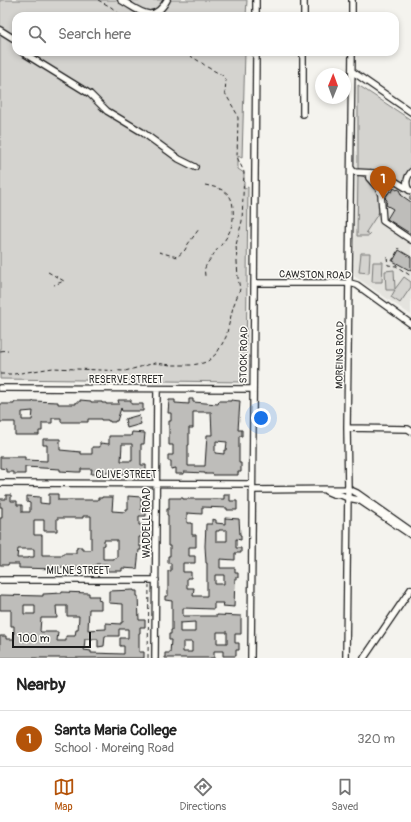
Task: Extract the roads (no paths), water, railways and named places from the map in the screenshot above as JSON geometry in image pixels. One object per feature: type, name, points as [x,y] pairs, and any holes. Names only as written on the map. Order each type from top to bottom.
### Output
[{"type":"street","points":[[121,0],[141,12]]},
{"type":"street","points":[[158,12],[168,0]]},
{"type":"street","points":[[256,0],[256,12]]},
{"type":"street","points":[[304,0],[304,12]]},
{"type":"street","points":[[352,0],[352,12]]},
{"type":"street","points":[[0,30],[12,38]]},
{"type":"street","points":[[28,56],[90,94],[107,111],[142,132],[179,159],[195,167]]},
{"type":"street","name":"STOCK ROAD","points":[[251,658],[256,56]]},
{"type":"street","points":[[303,114],[304,56]]},
{"type":"street","name":"MOREING ROAD","points":[[346,658],[348,498],[347,428],[352,56]]},
{"type":"street","points":[[353,72],[411,112]]},
{"type":"street","points":[[351,168],[355,172],[386,175],[410,194]]},
{"type":"street","points":[[410,194],[407,181],[411,172]]},
{"type":"street","points":[[351,178],[355,174],[367,175],[373,173]]},
{"type":"street","points":[[373,173],[369,176],[369,178],[377,186],[380,192],[384,222],[411,240]]},
{"type":"street","points":[[362,174],[377,190],[382,206]]},
{"type":"street","name":"CAWSTON ROAD","points":[[254,283],[350,283],[357,286],[411,324]]},
{"type":"street","name":"RESERVE STREET","points":[[0,388],[253,389]]},
{"type":"street","name":"WADDELL ROAD","points":[[155,658],[157,389]]},
{"type":"street","points":[[347,428],[410,428]]},
{"type":"street","name":"CLIVE STREET","points":[[0,483],[156,484],[324,490],[348,489]]},
{"type":"street","points":[[348,489],[357,493],[411,531]]},
{"type":"street","name":"CLIVE STREET","points":[[324,490],[333,494],[359,500],[411,535]]},
{"type":"street","name":"MILNE STREET","points":[[0,580],[156,580]]},
{"type":"street","points":[[364,658],[411,589]]},
{"type":"place","name":"Santa Maria College","points":[[383,199]]}]
